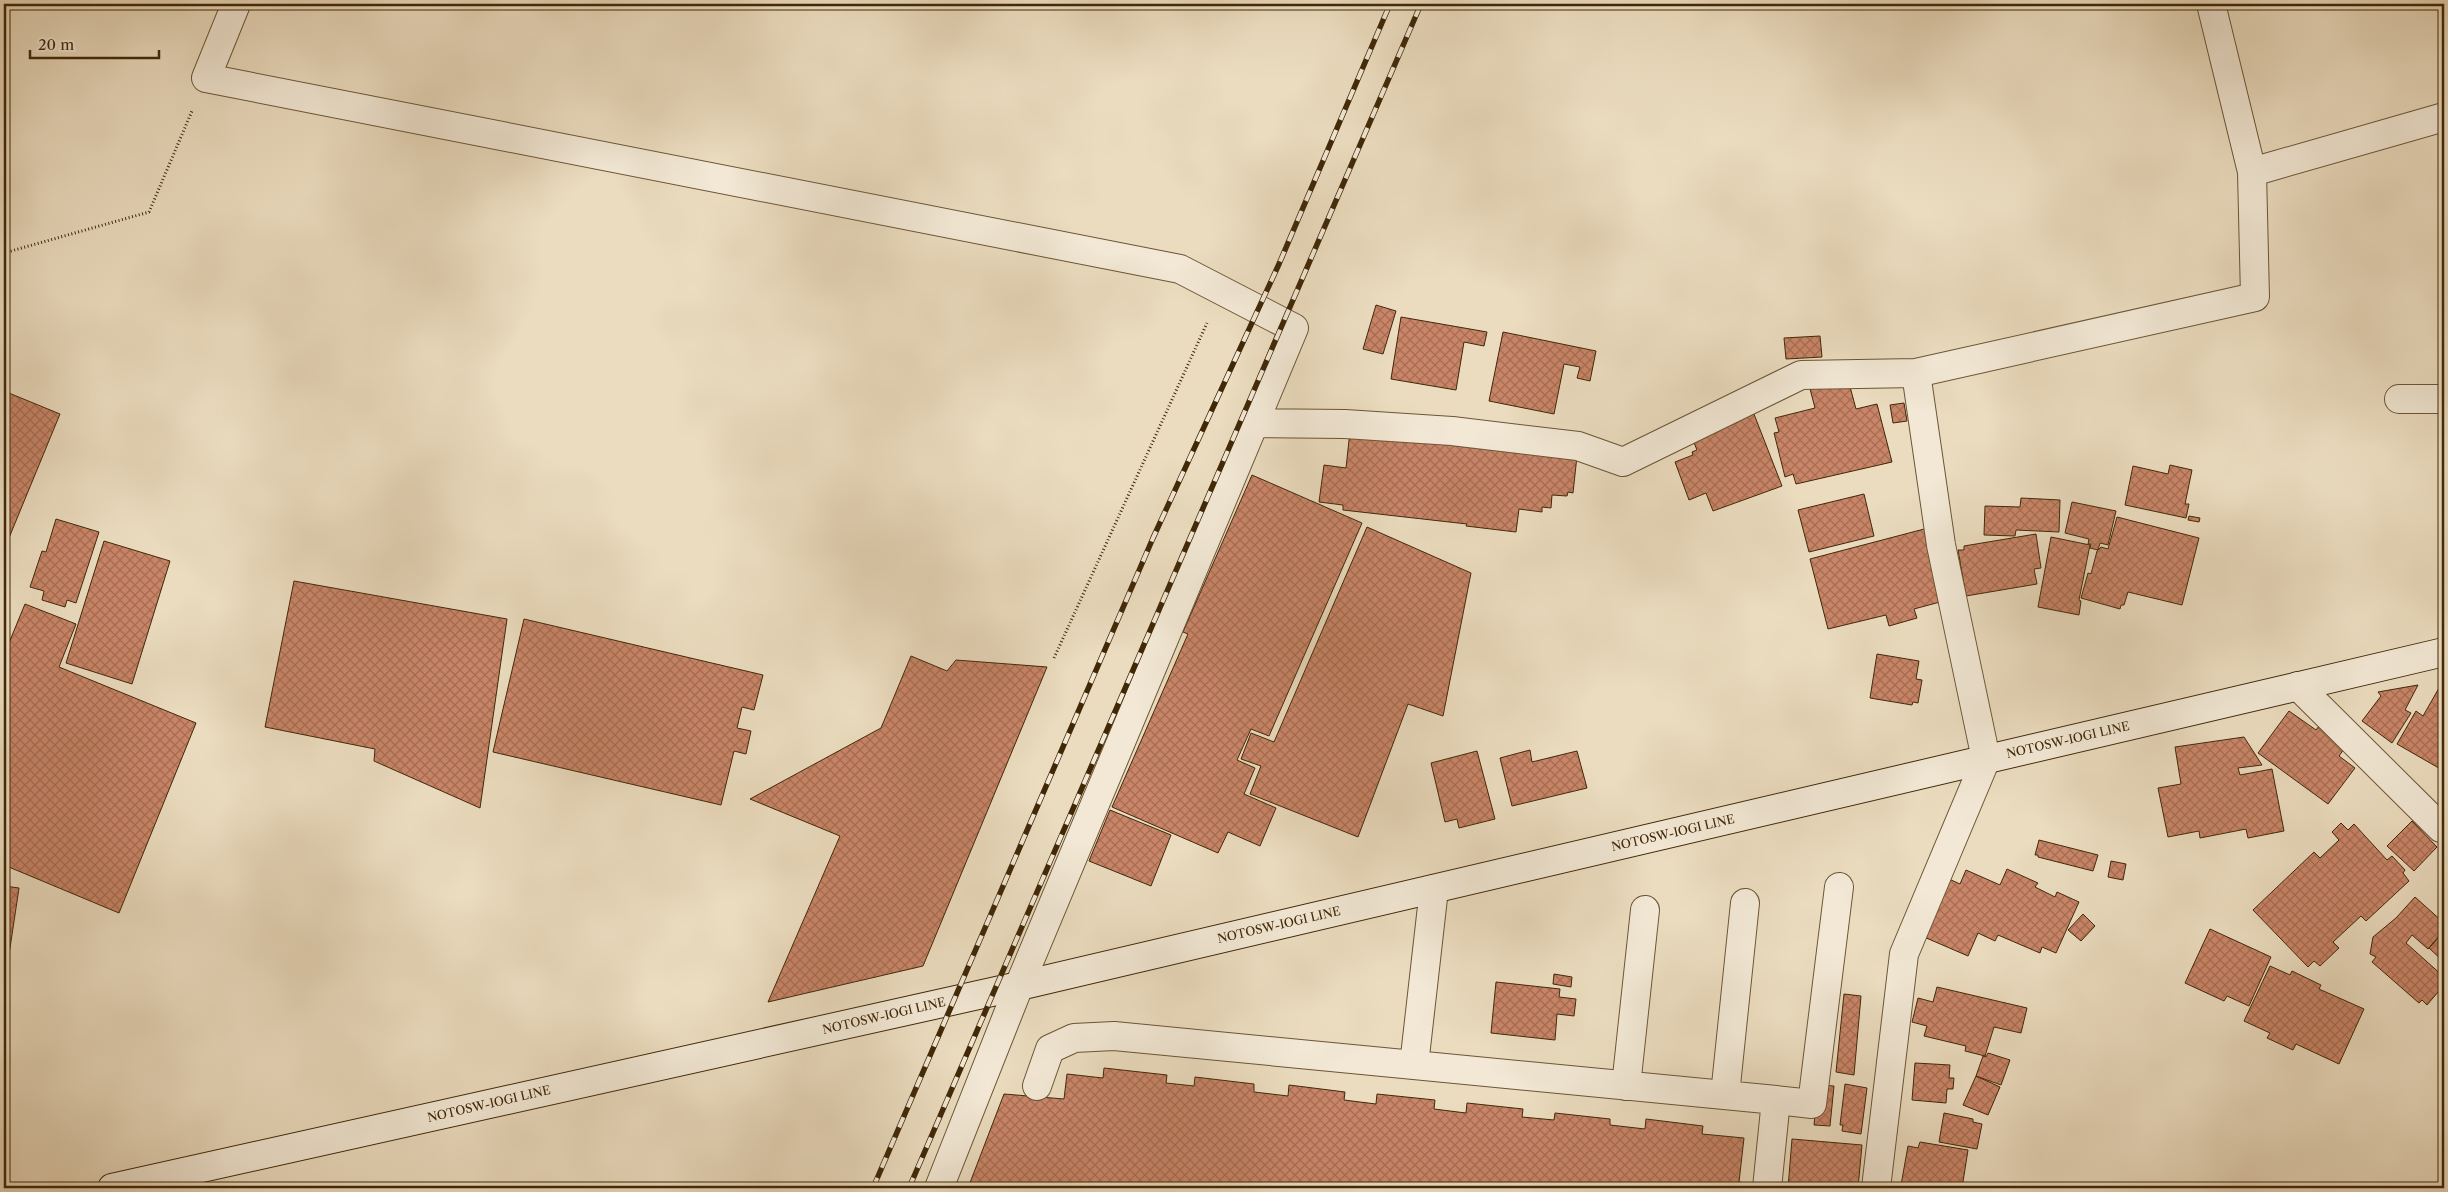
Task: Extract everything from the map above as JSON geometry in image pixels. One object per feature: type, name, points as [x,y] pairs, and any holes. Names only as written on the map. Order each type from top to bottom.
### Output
[{"type":"street","points":[[236,4],[206,78],[1180,269],[1294,328],[1019,986],[940,1188]]},
{"type":"street","points":[[1254,423],[1344,424],[1452,431],[1578,446],[1623,462],[1801,375],[1916,373],[2255,297],[2252,172],[2211,4]]},
{"type":"street","points":[[2252,172],[2444,117]]},
{"type":"street","points":[[1876,1188],[1904,954],[1986,759],[1941,545],[1916,373]]},
{"type":"street","points":[[2399,399],[2444,399]]},
{"type":"street","name":"NOTOSW-IOGI LINE","points":[[112,1188],[1019,986],[2444,652]]},
{"type":"street","points":[[2298,686],[2444,828]]},
{"type":"street","points":[[1037,1086],[1050,1049],[1074,1038],[1114,1036],[1812,1104],[1839,887]]},
{"type":"street","points":[[1414,1065],[1434,889]]},
{"type":"street","points":[[1725,1095],[1745,903]]},
{"type":"street","points":[[1626,1086],[1645,910]]},
{"type":"street","points":[[1767,1188],[1776,1100]]},
{"type":"path","points":[[4,253],[149,212],[206,78]]},
{"type":"path","points":[[1054,658],[1221,291]]},
{"type":"building","points":[[1376,305],[1396,311],[1383,354],[1363,349]]},
{"type":"building","points":[[1401,317],[1487,332],[1484,346],[1464,342],[1456,390],[1391,379]]},
{"type":"building","points":[[1503,332],[1596,351],[1590,381],[1577,378],[1580,367],[1564,364],[1554,414],[1489,401]]},
{"type":"building","points":[[1820,336],[1822,357],[1786,359],[1784,338]]},
{"type":"building","points":[[1849,383],[1856,409],[1877,404],[1892,462],[1796,484],[1793,474],[1785,477],[1774,433],[1779,432],[1775,418],[1815,408],[1809,385]]},
{"type":"building","points":[[4,391],[60,414],[4,550]]},
{"type":"building","points":[[1904,403],[1907,421],[1893,423],[1890,405]]},
{"type":"building","points":[[1752,409],[1782,486],[1713,511],[1706,493],[1689,500],[1675,462],[1693,455],[1692,452],[1697,450],[1692,438]]},
{"type":"building","points":[[1350,431],[1577,456],[1573,493],[1568,492],[1567,496],[1552,495],[1551,508],[1542,507],[1542,512],[1519,509],[1516,532],[1466,526],[1467,524],[1343,510],[1343,505],[1319,502],[1324,465],[1346,468]]},
{"type":"building","points":[[2170,465],[2192,470],[2185,504],[2189,504],[2186,518],[2125,505],[2133,466],[2168,474]]},
{"type":"building","points":[[1252,475],[1362,523],[1269,736],[1251,729],[1237,760],[1255,768],[1244,794],[1276,808],[1260,846],[1228,832],[1218,853],[1112,807],[1188,634],[1183,632]]},
{"type":"building","points":[[1864,494],[1874,536],[1809,552],[1798,510]]},
{"type":"building","points":[[2021,498],[2060,500],[2059,532],[2016,530],[2015,536],[1984,535],[1985,506],[2020,507]]},
{"type":"building","points":[[2072,502],[2116,511],[2108,545],[2100,543],[2098,550],[2090,548],[2091,544],[2088,544],[2089,539],[2065,533]]},
{"type":"building","points":[[2189,516],[2200,518],[2199,522],[2188,520]]},
{"type":"building","points":[[2117,517],[2199,538],[2182,605],[2128,592],[2124,605],[2121,605],[2120,609],[2081,598],[2088,573],[2091,574],[2097,551],[2101,547],[2108,549]]},
{"type":"building","points":[[56,519],[99,532],[76,603],[67,600],[65,607],[42,600],[44,591],[30,587],[42,551],[46,552]]},
{"type":"building","points":[[1367,527],[1471,573],[1443,716],[1408,704],[1358,837],[1250,794],[1261,766],[1241,759],[1251,733],[1274,742]]},
{"type":"building","points":[[1928,528],[1940,602],[1914,609],[1917,618],[1889,626],[1886,615],[1828,629],[1810,559]]},
{"type":"building","points":[[2036,534],[2041,568],[2034,569],[2037,584],[1966,596],[1958,550],[1964,550],[1964,546]]},
{"type":"building","points":[[2051,537],[2090,545],[2079,600],[2081,601],[2079,615],[2038,607]]},
{"type":"building","points":[[104,541],[170,561],[132,684],[66,663]]},
{"type":"building","points":[[294,581],[507,619],[480,808],[374,761],[375,749],[265,727]]},
{"type":"building","points":[[25,604],[76,624],[59,667],[196,723],[119,913],[4,865],[4,655]]},
{"type":"building","points":[[524,619],[763,675],[754,710],[742,707],[737,728],[751,731],[746,754],[734,751],[721,805],[493,752]]},
{"type":"building","points":[[1877,654],[1919,661],[1916,679],[1922,680],[1918,703],[1913,702],[1912,705],[1870,698]]},
{"type":"building","points":[[911,656],[947,671],[956,660],[1047,667],[923,966],[768,1002],[840,836],[750,799],[881,728]]},
{"type":"building","points":[[2443,681],[2444,771],[2397,744],[2416,711],[2423,716]]},
{"type":"building","points":[[2418,685],[2405,710],[2411,713],[2392,743],[2362,721],[2381,696],[2378,692]]},
{"type":"building","points":[[2289,711],[2316,730],[2319,726],[2346,746],[2339,756],[2355,768],[2328,804],[2258,753]]},
{"type":"building","points":[[2244,737],[2262,765],[2238,768],[2240,775],[2272,769],[2284,831],[2248,838],[2246,829],[2200,838],[2199,831],[2168,837],[2158,788],[2181,784],[2175,747]]},
{"type":"building","points":[[1530,750],[1532,762],[1577,751],[1587,788],[1512,806],[1500,758]]},
{"type":"building","points":[[1477,751],[1495,819],[1459,828],[1457,819],[1445,822],[1431,763]]},
{"type":"building","points":[[1110,810],[1171,835],[1151,886],[1089,861]]},
{"type":"building","points":[[2412,821],[2437,847],[2414,871],[2387,846]]},
{"type":"building","points":[[2341,823],[2348,830],[2354,824],[2387,860],[2392,856],[2405,870],[2403,873],[2409,881],[2366,921],[2361,916],[2333,942],[2339,948],[2320,966],[2314,961],[2308,967],[2253,910],[2314,852],[2320,858],[2339,840],[2332,832]]},
{"type":"building","points":[[2039,840],[2098,855],[2093,871],[2038,857],[2038,855],[2035,855]]},
{"type":"building","points":[[2111,861],[2126,864],[2123,880],[2108,877]]},
{"type":"building","points":[[2007,869],[2038,883],[2035,887],[2055,897],[2057,892],[2079,902],[2056,953],[2042,947],[2040,953],[1998,935],[1995,941],[1978,933],[1968,956],[1924,937],[1949,879],[1960,884],[1966,870],[2000,885]]},
{"type":"building","points":[[4,886],[19,888],[4,988]]},
{"type":"building","points":[[2415,897],[2444,923],[2444,930],[2428,949],[2412,935],[2406,943],[2444,977],[2444,985],[2427,1005],[2422,1000],[2419,1003],[2372,962],[2376,957],[2370,954],[2373,937],[2396,918]]},
{"type":"building","points":[[2083,914],[2095,926],[2081,941],[2068,930]]},
{"type":"building","points":[[2210,929],[2271,957],[2249,1006],[2227,996],[2224,1001],[2185,983]]},
{"type":"building","points":[[2444,932],[2444,962],[2429,948]]},
{"type":"building","points":[[2270,966],[2290,975],[2292,971],[2321,985],[2319,989],[2364,1009],[2339,1064],[2296,1044],[2293,1050],[2267,1038],[2270,1033],[2244,1021]]},
{"type":"building","points":[[1554,974],[1572,977],[1571,987],[1553,984]]},
{"type":"building","points":[[1496,982],[1560,989],[1559,997],[1576,999],[1574,1016],[1557,1014],[1555,1040],[1491,1033]]},
{"type":"building","points":[[1937,987],[2027,1008],[2021,1033],[1994,1027],[1985,1056],[1965,1051],[1966,1046],[1924,1036],[1927,1026],[1912,1022],[1918,998],[1933,1002]]},
{"type":"building","points":[[1844,994],[1861,996],[1854,1075],[1836,1072]]},
{"type":"building","points":[[1988,1053],[2010,1060],[2001,1085],[1976,1076],[1983,1056],[1986,1057]]},
{"type":"building","points":[[1915,1063],[1950,1065],[1949,1078],[1954,1078],[1953,1089],[1947,1089],[1946,1103],[1912,1100]]},
{"type":"building","points":[[1104,1068],[1167,1075],[1166,1083],[1194,1086],[1195,1077],[1254,1084],[1254,1092],[1288,1096],[1289,1085],[1345,1092],[1344,1100],[1376,1104],[1377,1094],[1435,1100],[1434,1109],[1466,1113],[1467,1103],[1523,1109],[1522,1117],[1554,1120],[1555,1113],[1610,1119],[1610,1125],[1645,1129],[1646,1119],[1703,1126],[1702,1134],[1744,1138],[1739,1182],[1746,1183],[1746,1188],[968,1188],[1004,1094],[1064,1099],[1067,1074],[1103,1078]]},
{"type":"building","points":[[1976,1076],[2000,1087],[1988,1115],[1963,1105]]},
{"type":"building","points":[[1845,1084],[1867,1088],[1861,1134],[1842,1131],[1843,1125],[1840,1125]]},
{"type":"building","points":[[1818,1085],[1834,1086],[1830,1126],[1814,1125]]},
{"type":"building","points":[[1944,1113],[1973,1119],[1973,1122],[1982,1124],[1977,1149],[1939,1142]]},
{"type":"building","points":[[1792,1139],[1862,1145],[1858,1188],[1788,1188]]},
{"type":"building","points":[[1920,1142],[1968,1150],[1962,1188],[1918,1188],[1901,1185],[1908,1146],[1918,1148]]},
{"type":"railway","points":[[873,1188],[1153,538],[1279,264],[1390,4]]},
{"type":"railway","points":[[909,1188],[1421,4]]}]
